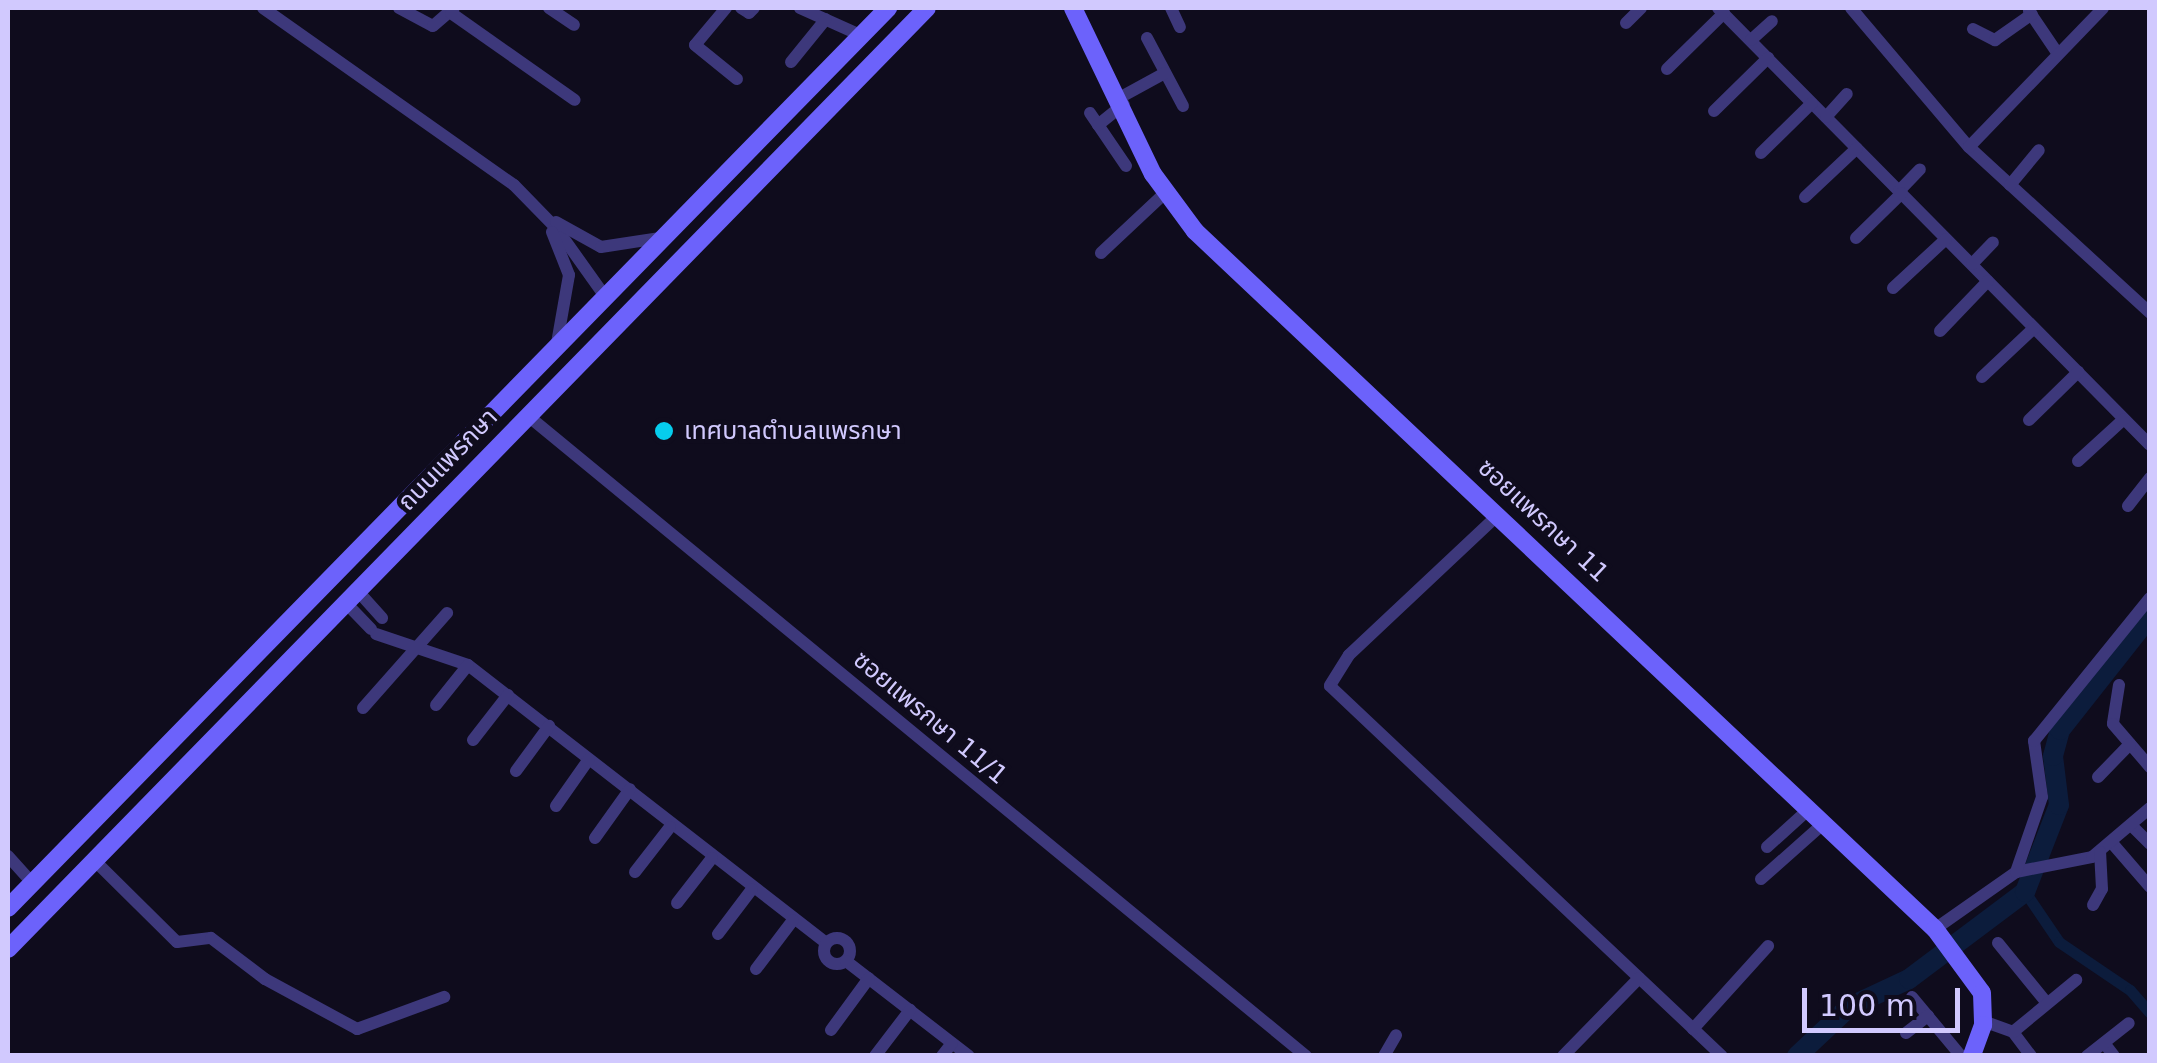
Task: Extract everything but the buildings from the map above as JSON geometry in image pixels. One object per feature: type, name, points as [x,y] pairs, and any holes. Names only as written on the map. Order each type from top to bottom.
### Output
[{"type":"main road","name":"ถนนแพรกษา","points":[[8,908],[556,342],[888,8]]},
{"type":"main road","name":"ถนนแพรกษา","points":[[8,949],[928,8]]},
{"type":"main road","name":"ซอยแพรกษา 11","points":[[1073,8],[1122,100],[1164,194],[1196,231],[1939,934],[1982,993],[1984,1021]]},
{"type":"main road","points":[[166,745],[186,764]]},
{"type":"main road","points":[[1972,1056],[1984,1021]]},
{"type":"street","points":[[263,8],[514,185],[545,216],[604,294]]},
{"type":"street","points":[[399,8],[433,26],[453,10],[575,100]]},
{"type":"street","points":[[550,8],[574,25]]},
{"type":"street","points":[[726,8],[695,45],[738,79]]},
{"type":"street","points":[[741,8],[748,13],[754,8]]},
{"type":"street","points":[[800,8],[860,35]]},
{"type":"street","points":[[1171,8],[1180,26]]},
{"type":"street","points":[[1626,24],[1641,8]]},
{"type":"street","points":[[1851,8],[1969,147],[2150,312]]},
{"type":"street","points":[[1969,147],[2104,8]]},
{"type":"street","points":[[1667,69],[1721,10],[2150,444]]},
{"type":"street","points":[[1973,29],[1995,40],[2030,11],[2058,54]]},
{"type":"street","points":[[791,62],[826,19]]},
{"type":"street","points":[[1751,40],[1772,21]]},
{"type":"street","points":[[1147,38],[1182,106]]},
{"type":"street","points":[[1714,111],[1768,58]]},
{"type":"street","points":[[1126,166],[1094,119],[1166,73]]},
{"type":"street","points":[[1826,117],[1847,94]]},
{"type":"street","points":[[1761,154],[1812,103]]},
{"type":"street","points":[[1805,197],[1857,148]]},
{"type":"street","points":[[2010,185],[2039,150]]},
{"type":"street","points":[[1856,238],[1920,169]]},
{"type":"street","points":[[1101,253],[1164,194]]},
{"type":"street","points":[[545,216],[601,247],[660,238]]},
{"type":"street","points":[[545,216],[569,275],[556,342]]},
{"type":"street","points":[[1893,288],[1946,238]]},
{"type":"street","points":[[1972,264],[1993,242]]},
{"type":"street","points":[[1940,331],[1988,282]]},
{"type":"street","points":[[1982,377],[2034,328]]},
{"type":"street","points":[[2029,420],[2078,372]]},
{"type":"street","name":"ซอยแพรกษา 11/1","points":[[527,415],[1306,1056]]},
{"type":"street","points":[[2078,462],[2124,418]]},
{"type":"street","points":[[2128,506],[2150,478]]},
{"type":"street","points":[[1499,514],[1374,629],[1329,681],[1722,1056]]},
{"type":"street","points":[[350,595],[381,629],[415,647],[468,665],[630,789],[670,827],[826,943],[845,939],[851,952],[846,961],[969,1056]]},
{"type":"street","points":[[2022,872],[2042,797],[2033,773],[2034,741],[2150,598]]},
{"type":"street","points":[[363,708],[446,613]]},
{"type":"street","points":[[436,705],[468,665]]},
{"type":"street","points":[[2119,686],[2113,724],[2147,759]]},
{"type":"street","points":[[473,740],[508,695]]},
{"type":"street","points":[[516,771],[548,726]]},
{"type":"street","points":[[2098,778],[2130,744]]},
{"type":"street","points":[[556,806],[589,758]]},
{"type":"street","points":[[595,838],[630,789]]},
{"type":"street","points":[[1766,847],[1808,808]]},
{"type":"street","points":[[1939,934],[2022,872],[2054,868],[2106,847],[2150,808]]},
{"type":"street","points":[[1761,879],[1824,823]]},
{"type":"street","points":[[2131,825],[2150,844]]},
{"type":"street","points":[[635,872],[670,827]]},
{"type":"street","points":[[2106,847],[2150,887]]},
{"type":"street","points":[[2093,905],[2102,889],[2106,847]]},
{"type":"street","points":[[8,856],[32,883]]},
{"type":"street","points":[[677,902],[712,858]]},
{"type":"street","points":[[94,860],[176,942],[210,938],[346,1024],[363,1029],[444,997]]},
{"type":"street","points":[[718,934],[752,889]]},
{"type":"street","points":[[756,969],[793,920]]},
{"type":"street","points":[[1998,943],[2047,1004]]},
{"type":"street","points":[[1692,1029],[1768,946]]},
{"type":"street","points":[[831,1030],[869,978]]},
{"type":"street","points":[[1563,1056],[1639,978]]},
{"type":"street","points":[[2013,1032],[2076,980]]},
{"type":"street","points":[[1912,997],[1960,1056]]},
{"type":"street","points":[[875,1056],[910,1010]]},
{"type":"street","points":[[1906,1033],[1928,1016]]},
{"type":"street","points":[[1984,1021],[2013,1032],[2031,1056]]},
{"type":"street","points":[[2087,1056],[2128,1023]]},
{"type":"street","points":[[1384,1056],[1396,1035]]},
{"type":"street","points":[[942,1056],[952,1043]]},
{"type":"street","points":[[2104,1043],[2114,1056]]},
{"type":"waterway","points":[[1797,1056],[1849,1007],[1909,979],[2025,892],[2059,805],[2053,756],[2060,730],[2150,616]]},
{"type":"waterway","points":[[2025,892],[2059,942],[2130,990],[2150,1013]]},
{"type":"place","name":"เทศบาลตำบลแพรกษา","points":[[664,431]]}]
